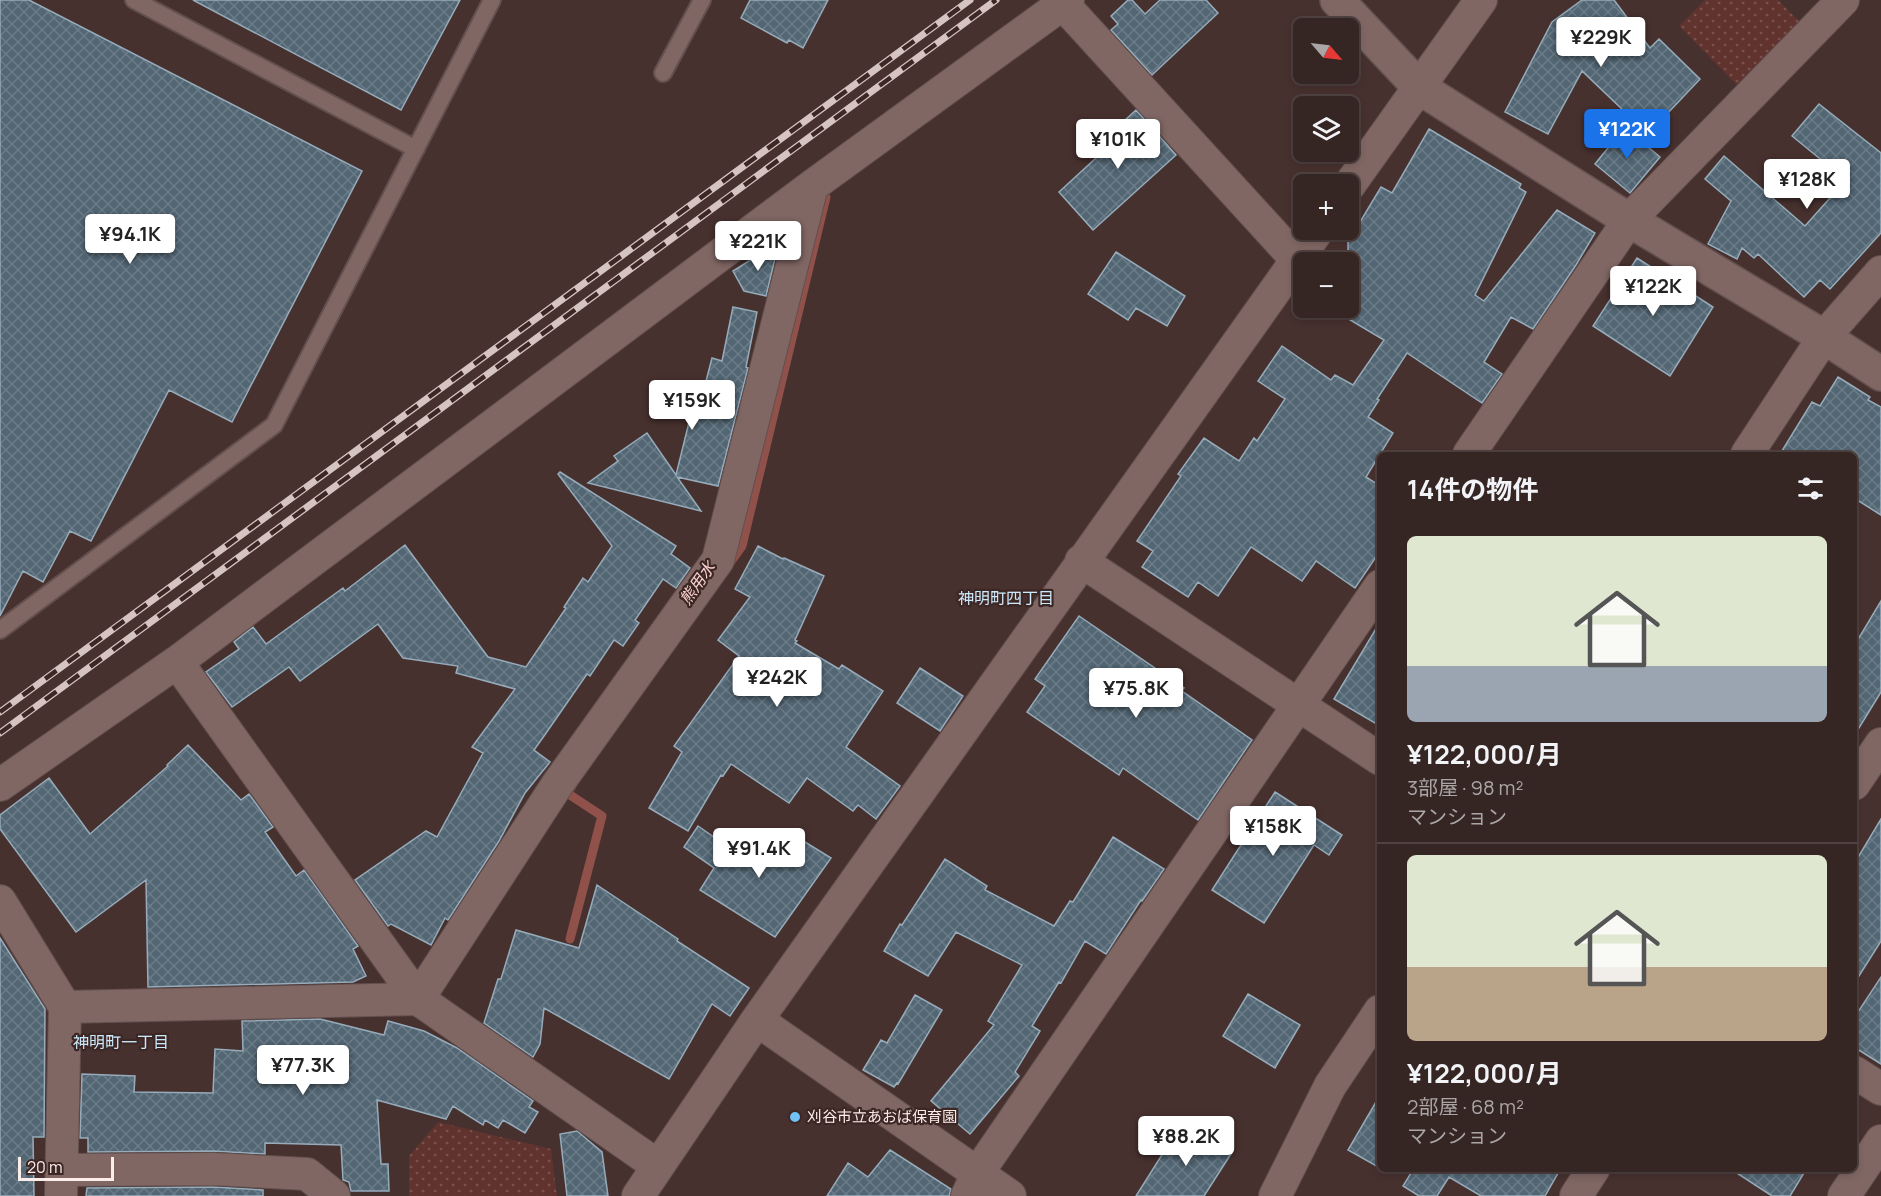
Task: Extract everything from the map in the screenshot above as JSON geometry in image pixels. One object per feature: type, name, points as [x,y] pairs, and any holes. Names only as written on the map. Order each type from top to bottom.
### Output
[{"type":"street","points":[[1337,0],[1420,88],[1629,220],[1824,337],[1881,374]]},
{"type":"street","points":[[1357,174],[1481,0]]},
{"type":"street","points":[[1470,452],[1629,220],[1843,0]]},
{"type":"street","points":[[0,785],[177,662],[812,186],[1066,2],[1293,256]]},
{"type":"street","points":[[418,999],[557,785],[717,560],[812,186]]},
{"type":"street","points":[[1301,252],[1310,240]]},
{"type":"street","points":[[638,1196],[757,1020],[1293,263]]},
{"type":"street","points":[[1748,452],[1824,337],[1881,272]]},
{"type":"street","points":[[1081,561],[1377,757]]},
{"type":"street","points":[[972,1185],[1377,590]]},
{"type":"street","points":[[177,662],[418,999],[658,1166]]},
{"type":"street","points":[[1857,780],[1881,744]]},
{"type":"street","points":[[0,901],[65,1006],[61,1183],[213,1169],[307,1174],[334,1196]]},
{"type":"street","points":[[65,1006],[418,999]]},
{"type":"street","points":[[1275,1196],[1330,1086],[1377,1016]]},
{"type":"street","points":[[757,1020],[972,1185],[1010,1196]]},
{"type":"street","points":[[1857,1073],[1881,1089]]},
{"type":"street","points":[[1844,1196],[1881,1141]]},
{"type":"street","points":[[1576,1196],[1591,1172]]},
{"type":"lane","points":[[134,0],[416,149]]},
{"type":"lane","points":[[0,630],[274,424],[492,0]]},
{"type":"lane","points":[[663,73],[702,0]]},
{"type":"shaded area","points":[[1705,0],[1778,0],[1803,25],[1740,88],[1679,26]]},
{"type":"shaded area","points":[[438,1122],[551,1149],[557,1196],[409,1196],[409,1156]]},
{"type":"building","points":[[0,0],[29,0],[362,171],[232,422],[169,390],[91,541],[70,531],[43,582],[23,571],[0,616]]},
{"type":"building","points":[[193,0],[460,0],[401,110]]},
{"type":"building","points":[[750,0],[828,0],[803,48],[789,40],[787,43],[741,18]]},
{"type":"building","points":[[1128,0],[1132,0],[1145,14],[1160,0],[1206,0],[1218,13],[1152,75],[1111,30],[1118,24],[1111,16]]},
{"type":"building","points":[[1582,0],[1614,0],[1650,48],[1659,39],[1700,79],[1648,134],[1582,71],[1548,134],[1505,112],[1552,22]]},
{"type":"building","points":[[1819,104],[1881,153],[1881,233],[1830,289],[1820,280],[1804,297],[1758,254],[1754,258],[1742,248],[1737,259],[1708,244],[1731,201],[1705,179],[1724,156],[1805,226],[1846,180],[1792,136]]},
{"type":"building","points":[[1136,110],[1176,155],[1093,230],[1059,192],[1109,146],[1103,140]]},
{"type":"building","points":[[1625,127],[1660,157],[1630,193],[1595,164]]},
{"type":"building","points":[[1429,129],[1521,184],[1519,188],[1526,192],[1475,295],[1484,301],[1557,210],[1595,233],[1533,329],[1511,317],[1484,362],[1502,374],[1482,403],[1407,353],[1368,417],[1393,433],[1381,452],[1377,452],[1377,459],[1366,477],[1377,484],[1377,555],[1355,588],[1316,561],[1302,581],[1251,547],[1218,596],[1198,582],[1188,597],[1142,567],[1153,551],[1137,541],[1181,476],[1178,474],[1204,438],[1239,461],[1254,438],[1257,441],[1285,399],[1258,381],[1282,346],[1331,380],[1335,375],[1353,385],[1384,340],[1347,318],[1359,318],[1359,252],[1348,252],[1348,242],[1359,240],[1359,224],[1381,187],[1392,193]]},
{"type":"building","points":[[779,242],[766,296],[744,291],[733,271]]},
{"type":"building","points":[[1116,252],[1185,296],[1167,326],[1136,308],[1128,320],[1088,294]]},
{"type":"building","points":[[1637,258],[1713,307],[1670,376],[1593,326]]},
{"type":"building","points":[[733,307],[757,312],[746,367],[748,368],[718,486],[677,477],[701,511],[588,483],[618,461],[614,456],[647,433],[676,475],[693,406],[699,408],[712,358],[722,361]]},
{"type":"building","points":[[1838,377],[1870,397],[1868,400],[1881,407],[1881,515],[1857,500],[1857,452],[1781,452],[1812,402],[1820,406]]},
{"type":"building","points":[[560,472],[676,546],[671,554],[690,568],[676,588],[663,579],[635,620],[639,623],[623,646],[614,640],[590,676],[587,674],[534,750],[550,762],[525,793],[499,841],[448,920],[445,918],[431,945],[391,924],[388,926],[355,880],[426,831],[437,837],[483,753],[472,747],[515,689],[456,673],[458,666],[403,658],[378,624],[300,681],[289,667],[232,707],[206,672],[239,649],[234,642],[253,627],[266,644],[343,588],[345,591],[405,545],[488,657],[526,667],[566,608],[564,607],[583,578],[588,582],[612,546],[558,474]]},
{"type":"building","points":[[758,546],[824,576],[795,643],[839,669],[842,665],[883,691],[846,747],[900,786],[876,819],[858,805],[853,811],[807,778],[789,803],[731,764],[723,776],[721,775],[688,831],[649,808],[682,752],[674,746],[739,656],[718,640],[750,597],[735,589]]},
{"type":"building","points":[[1881,601],[1881,692],[1857,731],[1857,641]]},
{"type":"building","points":[[1079,616],[1184,688],[1182,691],[1252,740],[1198,820],[1123,768],[1119,775],[1027,712],[1045,686],[1035,679]]},
{"type":"building","points":[[1377,627],[1377,724],[1334,699]]},
{"type":"building","points":[[920,668],[963,696],[940,731],[897,703]]},
{"type":"building","points":[[188,745],[241,800],[249,794],[273,827],[265,832],[296,876],[304,870],[358,946],[353,949],[366,976],[353,982],[148,987],[146,880],[76,932],[0,829],[0,815],[49,778],[90,834],[168,766]]},
{"type":"building","points":[[1275,792],[1342,835],[1329,855],[1314,845],[1264,923],[1212,890]]},
{"type":"building","points":[[1881,819],[1881,941],[1857,979],[1857,859]]},
{"type":"building","points":[[698,826],[763,871],[789,832],[831,858],[775,937],[700,890],[714,868],[684,847]]},
{"type":"building","points":[[1113,837],[1164,869],[1106,954],[1085,941],[1061,983],[1059,982],[1032,1026],[1040,1031],[1015,1072],[1019,1076],[970,1134],[931,1101],[994,1025],[988,1021],[1022,965],[956,932],[928,976],[884,951],[945,859],[987,886],[985,890],[1054,926],[1070,901],[1073,902]]},
{"type":"building","points":[[597,885],[749,988],[730,1016],[712,1004],[669,1079],[544,1008],[540,1044],[533,1057],[484,1023],[516,930],[579,948]]},
{"type":"building","points":[[0,938],[45,1009],[44,1137],[33,1137],[34,1196],[0,1196]]},
{"type":"building","points":[[1881,977],[1881,1064],[1857,1049],[1857,1013]]},
{"type":"building","points":[[1248,994],[1300,1025],[1275,1068],[1223,1036]]},
{"type":"building","points":[[915,995],[942,1010],[898,1084],[894,1087],[863,1070],[881,1040],[887,1043]]},
{"type":"building","points":[[320,1019],[384,1035],[388,1021],[424,1031],[457,1048],[533,1101],[529,1107],[538,1112],[525,1133],[503,1120],[498,1128],[485,1120],[483,1125],[453,1106],[446,1119],[377,1100],[381,1164],[388,1164],[389,1191],[351,1191],[349,1182],[343,1180],[341,1145],[265,1143],[265,1154],[213,1151],[88,1152],[88,1138],[80,1138],[82,1074],[135,1076],[134,1092],[213,1093],[215,1049],[243,1051],[242,1021]]},
{"type":"building","points":[[1377,1100],[1377,1166],[1348,1150]]},
{"type":"building","points":[[1182,1123],[1231,1154],[1204,1196],[1136,1196]]},
{"type":"building","points":[[577,1131],[602,1152],[608,1196],[567,1196],[560,1134]]},
{"type":"building","points":[[890,1150],[951,1189],[949,1196],[827,1196],[848,1163],[868,1177]]},
{"type":"building","points":[[1412,1172],[1559,1172],[1545,1196],[1481,1196],[1449,1177],[1437,1196],[1419,1196],[1403,1186]]},
{"type":"building","points":[[1735,1172],[1805,1172],[1790,1196],[1772,1196]]},
{"type":"building","points":[[213,1187],[263,1190],[263,1196],[86,1196],[87,1188]]},
{"type":"waterway","name":"熊用水","points":[[729,564],[742,546],[826,197]]},
{"type":"waterway","name":"熊用水","points":[[570,939],[602,816],[567,793],[572,786]]},
{"type":"railway","points":[[0,712],[970,0]]},
{"type":"railway","points":[[0,733],[996,0]]},
{"type":"place","name":"刈谷市立あおば保育園","points":[[795,1117]]},
{"type":"district","name":"神明町四丁目","points":[[1006,598]]},
{"type":"district","name":"神明町一丁目","points":[[121,1042]]}]
